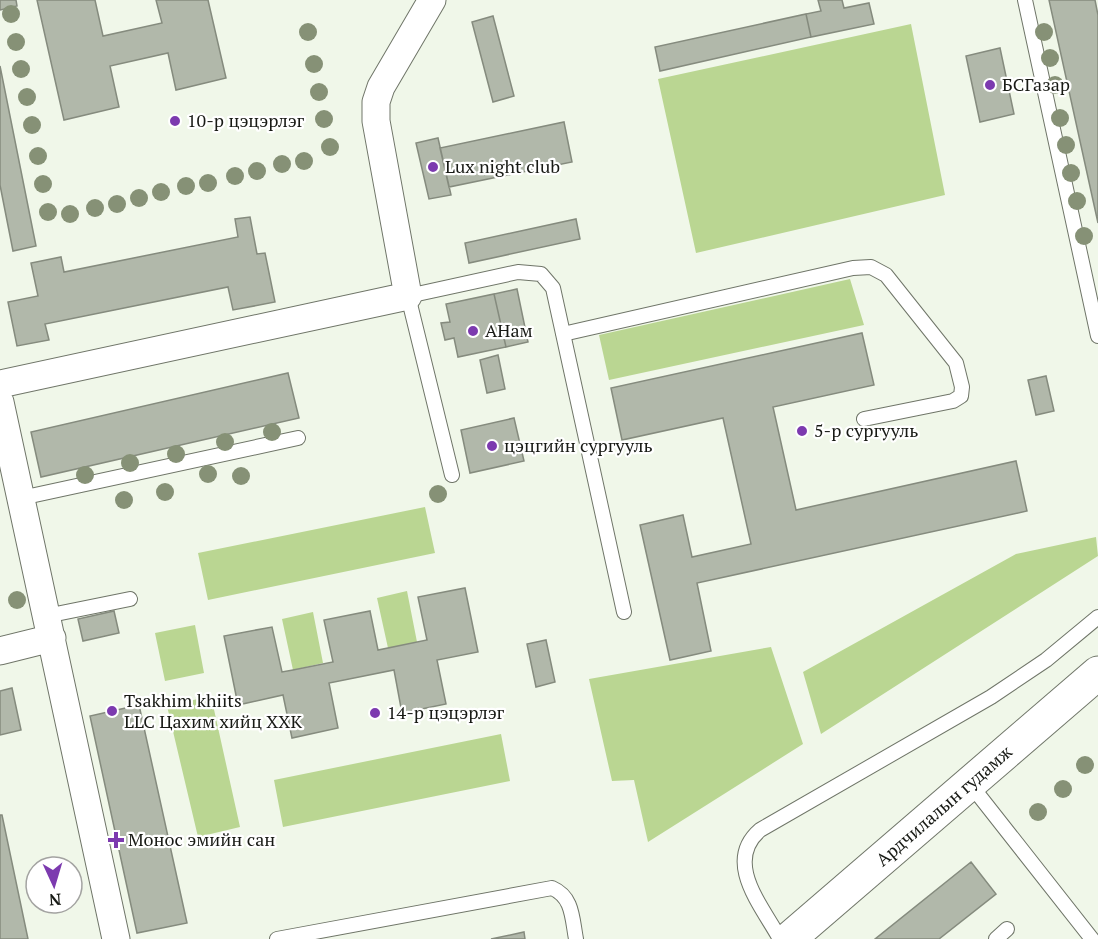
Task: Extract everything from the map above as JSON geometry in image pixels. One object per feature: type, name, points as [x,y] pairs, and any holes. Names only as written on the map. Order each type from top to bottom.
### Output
[{"type":"main road","name":"Ардчилалын гудамж","points":[[789,939],[1098,673]]},
{"type":"street","points":[[0,384],[408,296],[376,121],[376,102],[381,87],[432,0]]},
{"type":"street","points":[[0,402],[116,939]]},
{"type":"street","points":[[0,651],[50,633]]},
{"type":"lane","points":[[1025,0],[1098,336]]},
{"type":"lane","points":[[563,334],[853,268],[871,267],[886,275],[956,363],[962,387],[961,396],[953,401],[864,419]]},
{"type":"lane","points":[[452,475],[408,296],[518,272],[541,274],[553,288],[624,612]]},
{"type":"lane","points":[[21,498],[298,438]]},
{"type":"lane","points":[[50,633],[130,599]]},
{"type":"lane","points":[[780,939],[745,875],[742,863],[751,838],[760,830],[991,697],[1046,660],[1098,617]]},
{"type":"lane","points":[[970,784],[1092,939]]},
{"type":"lane","points":[[277,939],[552,888],[563,892],[569,900],[576,939]]},
{"type":"lane","points":[[996,939],[1007,929]]},
{"type":"green space","points":[[911,24],[945,195],[696,253],[658,79]]},
{"type":"green space","points":[[850,279],[864,325],[609,380],[599,335]]},
{"type":"green space","points":[[425,507],[435,553],[208,600],[198,553]]},
{"type":"green space","points":[[1096,537],[1098,556],[821,734],[803,672],[1016,554]]},
{"type":"green space","points":[[407,591],[417,642],[388,648],[377,598]]},
{"type":"green space","points":[[313,612],[323,663],[293,670],[282,619]]},
{"type":"green space","points":[[195,625],[204,673],[165,681],[155,633]]},
{"type":"green space","points":[[771,647],[803,744],[648,842],[634,780],[612,781],[589,679]]},
{"type":"green space","points":[[211,696],[240,827],[198,837],[167,706]]},
{"type":"green space","points":[[501,734],[510,781],[283,827],[274,780]]},
{"type":"building","points":[[0,0],[16,0],[17,6],[0,10]]},
{"type":"building","points":[[37,0],[95,0],[103,36],[162,23],[156,0],[208,0],[226,78],[176,90],[168,53],[110,66],[119,107],[64,120]]},
{"type":"building","points":[[818,0],[842,0],[844,8],[869,3],[874,24],[811,37],[806,14],[821,11]]},
{"type":"building","points":[[1049,0],[1095,0],[1098,15],[1098,223]]},
{"type":"building","points":[[806,14],[811,37],[660,71],[655,47]]},
{"type":"building","points":[[493,16],[514,96],[493,102],[472,22]]},
{"type":"building","name":"БСГазар","points":[[1000,48],[1014,114],[980,122],[966,56]]},
{"type":"building","points":[[0,66],[36,246],[13,251],[0,185]]},
{"type":"building","points":[[564,122],[572,162],[449,187],[440,148]]},
{"type":"building","name":"Lux night club","points":[[438,138],[451,195],[429,199],[416,143]]},
{"type":"building","points":[[250,217],[257,254],[265,253],[275,302],[233,310],[228,287],[45,324],[49,340],[17,346],[8,302],[38,296],[31,263],[61,257],[64,272],[238,237],[235,219]]},
{"type":"building","points":[[576,219],[580,239],[469,263],[465,243]]},
{"type":"building","points":[[517,289],[528,342],[506,347],[494,294]]},
{"type":"building","name":"АНам","points":[[494,294],[506,347],[458,357],[454,338],[445,340],[441,323],[450,322],[446,304]]},
{"type":"building","points":[[862,333],[874,385],[773,407],[796,510],[1016,461],[1027,511],[697,583],[711,651],[670,660],[640,525],[683,515],[692,557],[751,544],[723,418],[622,440],[611,388]]},
{"type":"building","points":[[498,355],[505,389],[487,393],[480,360]]},
{"type":"building","points":[[288,373],[299,418],[41,477],[31,432]]},
{"type":"building","points":[[1046,376],[1054,411],[1036,415],[1028,380]]},
{"type":"building","name":"цэцгийн сургууль","points":[[514,418],[524,461],[470,473],[461,430]]},
{"type":"building","points":[[465,588],[478,652],[437,660],[446,704],[402,713],[394,670],[329,683],[338,728],[292,738],[283,695],[238,705],[224,636],[272,627],[282,672],[293,670],[333,662],[324,620],[370,611],[378,650],[427,640],[418,597]]},
{"type":"building","points":[[114,611],[119,633],[83,641],[78,619]]},
{"type":"building","points":[[546,640],[555,682],[536,687],[527,644]]},
{"type":"building","points":[[12,688],[21,730],[0,735],[0,691]]},
{"type":"building","points":[[139,705],[187,923],[137,933],[90,716]]},
{"type":"building","points":[[0,815],[2,815],[28,939],[0,939]]},
{"type":"building","points":[[971,862],[996,894],[939,939],[875,939]]},
{"type":"building","points":[[524,932],[525,939],[491,939]]},
{"type":"place","name":"БСГазар","points":[[990,85]]},
{"type":"place","name":"10-р цэцэрлэг","points":[[175,121]]},
{"type":"place","name":"Lux night club","points":[[433,167]]},
{"type":"place","name":"АНам","points":[[473,331]]},
{"type":"place","name":"5-р сургууль","points":[[802,431]]},
{"type":"place","name":"цэцгийн сургууль","points":[[492,446]]},
{"type":"place","name":"Tsakhim khiits LLC Цахим хийц ХХК","points":[[112,711]]},
{"type":"place","name":"14-р цэцэрлэг","points":[[375,713]]},
{"type":"place","name":"Монос эмийн сан","points":[[116,840]]}]
